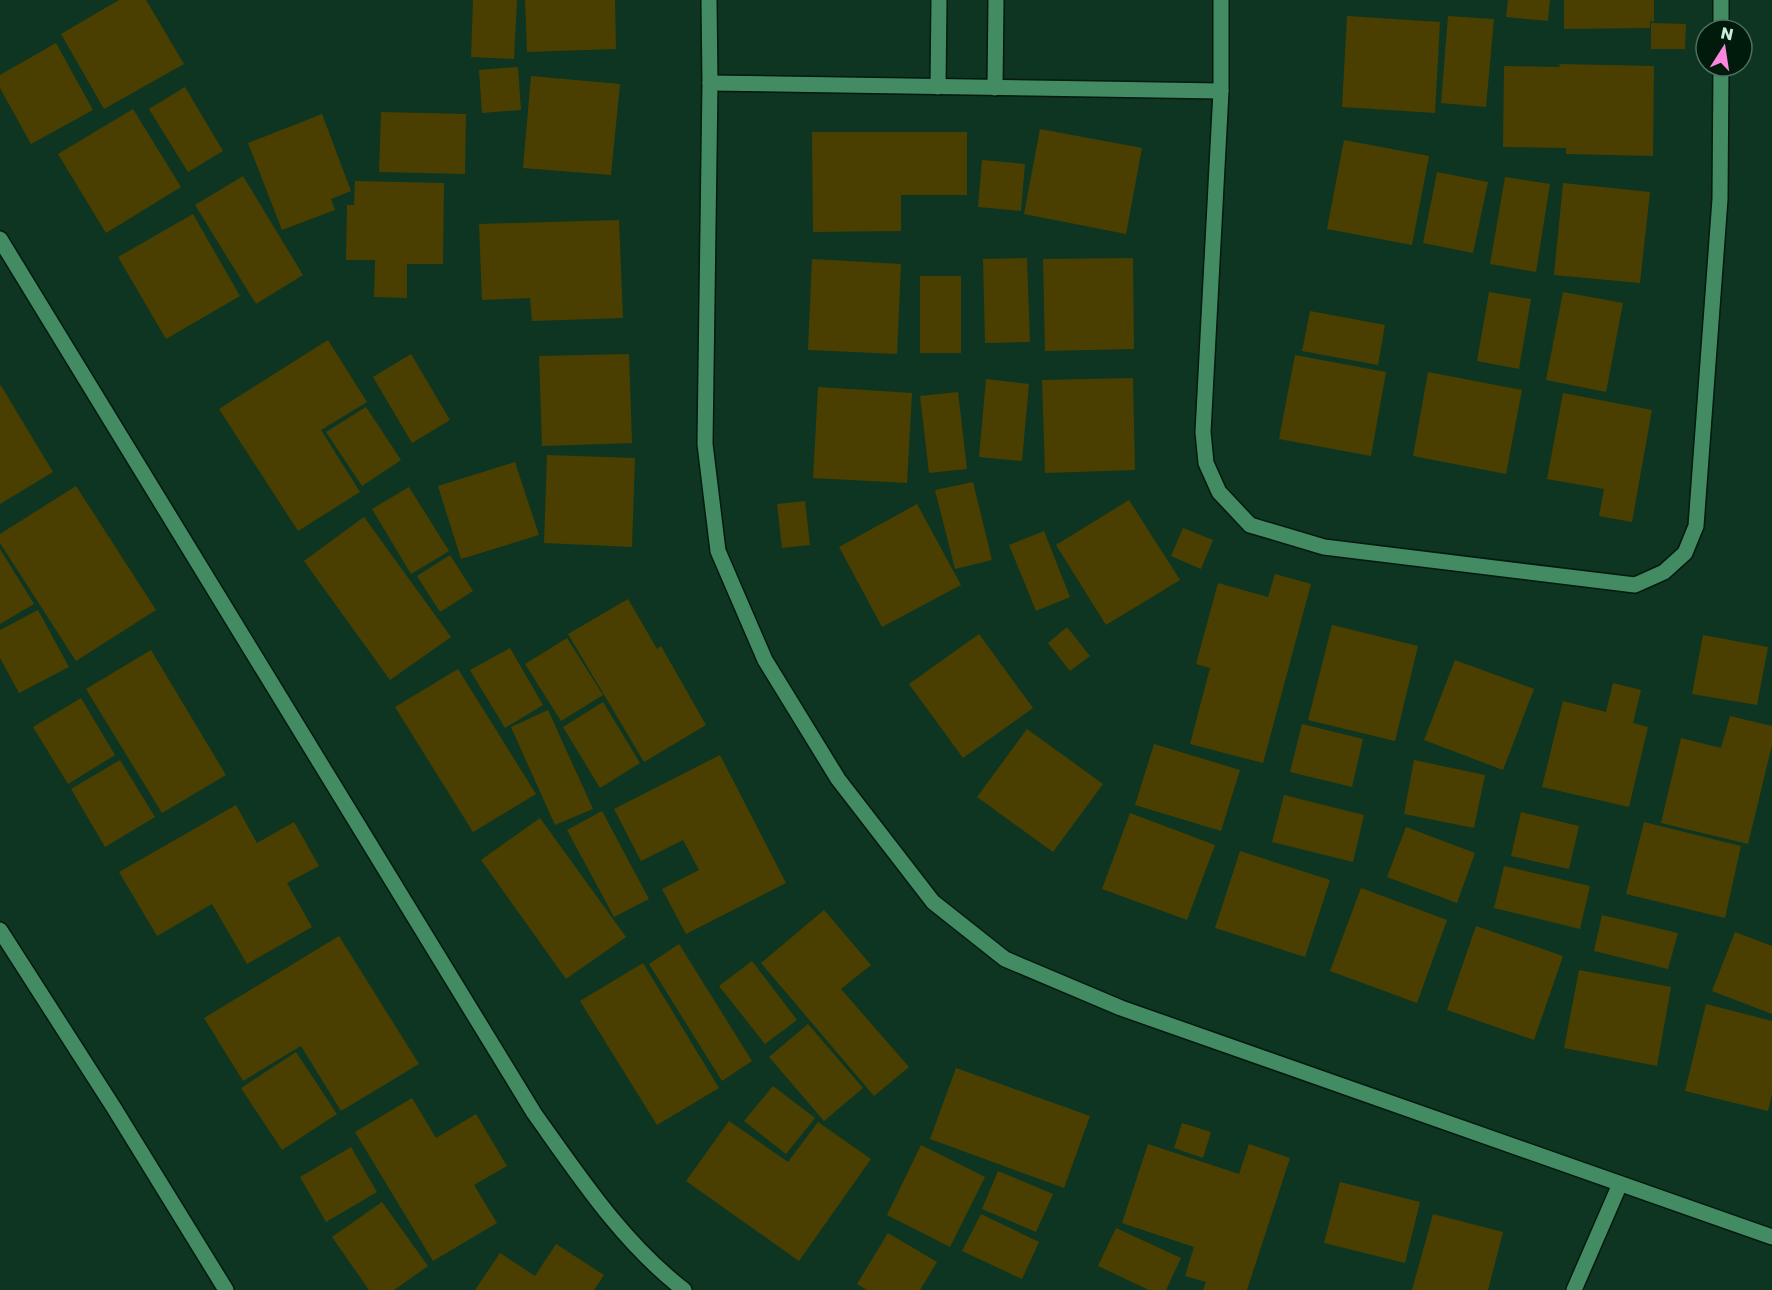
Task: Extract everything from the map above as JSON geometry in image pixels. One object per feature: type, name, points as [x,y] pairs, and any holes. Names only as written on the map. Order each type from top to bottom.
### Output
[{"type":"street","points":[[709,0],[705,444],[718,551],[765,660],[832,769],[933,902],[1005,959],[1121,1008],[1772,1237]]},
{"type":"street","points":[[938,87],[939,0]]},
{"type":"street","points":[[995,88],[996,0]]},
{"type":"street","points":[[1221,0],[1221,91],[1203,432],[1206,463],[1219,492],[1251,525],[1324,547],[1635,585],[1664,572],[1684,553],[1696,526],[1720,199],[1721,78]]},
{"type":"street","points":[[1721,0],[1721,18]]},
{"type":"street","points":[[710,83],[1221,91]]},
{"type":"street","points":[[0,239],[534,1113],[604,1210],[663,1274],[684,1290]]},
{"type":"street","points":[[0,930],[114,1108],[226,1290]]},
{"type":"street","points":[[1574,1290],[1620,1184]]},
{"type":"building","points":[[119,0],[146,0],[184,64],[104,109],[61,34]]},
{"type":"building","points":[[473,0],[517,0],[514,59],[471,57]]},
{"type":"building","points":[[525,0],[615,0],[616,49],[527,52]]},
{"type":"building","points":[[1508,0],[1550,0],[1548,21],[1506,17]]},
{"type":"building","points":[[1564,0],[1654,0],[1654,22],[1650,21],[1650,28],[1564,29]]},
{"type":"building","points":[[1347,16],[1440,22],[1435,113],[1342,107]]},
{"type":"building","points":[[1448,16],[1494,19],[1486,107],[1441,103]]},
{"type":"building","points":[[1651,23],[1686,24],[1685,49],[1651,49]]},
{"type":"building","points":[[56,43],[93,110],[31,144],[0,88],[0,75]]},
{"type":"building","points":[[1559,64],[1654,66],[1653,156],[1566,154],[1566,148],[1503,147],[1504,66],[1560,67]]},
{"type":"building","points":[[518,67],[521,110],[482,113],[479,70]]},
{"type":"building","points":[[531,76],[620,84],[611,175],[523,168]]},
{"type":"building","points":[[185,87],[223,151],[188,172],[149,109]]},
{"type":"building","points":[[133,109],[181,187],[106,233],[58,154]]},
{"type":"building","points":[[381,112],[466,114],[465,174],[379,172]]},
{"type":"building","points":[[322,114],[351,191],[331,199],[335,210],[282,230],[248,143]]},
{"type":"building","points":[[1040,129],[1142,148],[1126,234],[1024,214]]},
{"type":"building","points":[[812,132],[967,132],[967,195],[901,195],[901,231],[813,232]]},
{"type":"building","points":[[1344,140],[1429,156],[1412,245],[1327,229]]},
{"type":"building","points":[[982,160],[1025,164],[1021,211],[978,207]]},
{"type":"building","points":[[1437,172],[1488,182],[1473,253],[1423,243]]},
{"type":"building","points":[[243,176],[303,275],[256,304],[195,205]]},
{"type":"building","points":[[1505,177],[1550,184],[1536,272],[1490,264]]},
{"type":"building","points":[[355,181],[444,183],[443,264],[407,264],[407,298],[374,297],[375,260],[346,260],[347,205],[354,205]]},
{"type":"building","points":[[1563,183],[1650,192],[1640,283],[1554,275]]},
{"type":"building","points":[[193,214],[240,296],[166,339],[118,257]]},
{"type":"building","points":[[619,220],[623,318],[532,321],[530,298],[482,300],[479,224]]},
{"type":"building","points":[[1027,258],[1030,342],[985,343],[983,259]]},
{"type":"building","points":[[1133,258],[1134,349],[1045,351],[1043,259]]},
{"type":"building","points":[[812,259],[901,264],[897,354],[808,350]]},
{"type":"building","points":[[920,276],[961,276],[961,353],[920,353]]},
{"type":"building","points":[[1489,292],[1531,299],[1519,369],[1477,361]]},
{"type":"building","points":[[1563,292],[1623,303],[1606,392],[1546,380]]},
{"type":"building","points":[[1310,311],[1385,325],[1378,365],[1302,351]]},
{"type":"building","points":[[328,340],[367,402],[321,430],[360,492],[298,531],[219,409]]},
{"type":"building","points":[[411,354],[450,420],[412,443],[373,377]]},
{"type":"building","points":[[629,354],[632,443],[542,446],[539,356]]},
{"type":"building","points":[[1295,355],[1386,372],[1371,456],[1279,439]]},
{"type":"building","points":[[1428,372],[1522,390],[1506,474],[1413,456]]},
{"type":"building","points":[[1133,378],[1135,470],[1045,473],[1042,380]]},
{"type":"building","points":[[986,379],[1029,384],[1022,461],[979,457]]},
{"type":"building","points":[[0,384],[53,472],[0,504]]},
{"type":"building","points":[[818,387],[912,393],[907,483],[813,478]]},
{"type":"building","points":[[958,392],[967,469],[929,473],[920,396]]},
{"type":"building","points":[[1563,393],[1652,410],[1632,522],[1599,516],[1604,489],[1547,479]]},
{"type":"building","points":[[366,407],[401,460],[362,486],[326,432]]},
{"type":"building","points":[[547,455],[635,458],[632,547],[544,543]]},
{"type":"building","points":[[515,462],[539,535],[461,559],[438,486]]},
{"type":"building","points":[[973,482],[992,560],[955,569],[935,490]]},
{"type":"building","points":[[76,486],[156,610],[76,661],[0,543],[0,534]]},
{"type":"building","points":[[409,487],[449,551],[411,574],[372,509]]},
{"type":"building","points":[[1129,500],[1180,580],[1106,625],[1056,545]]},
{"type":"building","points":[[805,501],[810,545],[782,548],[777,504]]},
{"type":"building","points":[[917,504],[961,585],[882,627],[839,547]]},
{"type":"building","points":[[364,517],[451,637],[390,680],[304,561]]},
{"type":"building","points":[[1183,528],[1213,540],[1201,569],[1171,556]]},
{"type":"building","points":[[1044,531],[1070,597],[1036,611],[1009,545]]},
{"type":"building","points":[[0,549],[34,604],[0,624]]},
{"type":"building","points":[[450,555],[473,591],[440,612],[417,576]]},
{"type":"building","points":[[1275,574],[1311,584],[1263,763],[1190,744],[1210,668],[1196,664],[1218,583],[1268,597]]},
{"type":"building","points":[[628,599],[657,649],[661,646],[706,725],[644,762],[568,634]]},
{"type":"building","points":[[38,610],[69,667],[19,693],[0,658],[0,630]]},
{"type":"building","points":[[1332,625],[1418,646],[1395,741],[1308,720]]},
{"type":"building","points":[[1067,627],[1090,656],[1070,671],[1048,643]]},
{"type":"building","points":[[979,634],[1033,708],[963,758],[909,684]]},
{"type":"building","points":[[1703,635],[1768,647],[1757,705],[1692,694]]},
{"type":"building","points":[[567,638],[603,695],[561,721],[525,664]]},
{"type":"building","points":[[510,648],[543,705],[505,728],[470,670]]},
{"type":"building","points":[[151,650],[226,775],[162,813],[86,689]]},
{"type":"building","points":[[1455,660],[1534,689],[1503,770],[1424,740]]},
{"type":"building","points":[[458,669],[536,794],[473,832],[395,707]]},
{"type":"building","points":[[1613,683],[1641,690],[1633,723],[1648,727],[1629,807],[1542,787],[1563,701],[1606,712]]},
{"type":"building","points":[[81,698],[115,755],[68,784],[33,727]]},
{"type":"building","points":[[603,702],[640,763],[600,788],[563,727]]},
{"type":"building","points":[[548,710],[593,809],[555,825],[511,727]]},
{"type":"building","points":[[1730,716],[1772,726],[1772,745],[1748,844],[1661,823],[1681,738],[1721,748]]},
{"type":"building","points":[[1302,724],[1363,739],[1352,787],[1290,772]]},
{"type":"building","points":[[1027,729],[1103,784],[1053,852],[977,797]]},
{"type":"building","points":[[1154,744],[1240,770],[1221,831],[1135,805]]},
{"type":"building","points":[[720,755],[786,883],[686,934],[662,889],[699,870],[683,840],[641,861],[614,809]]},
{"type":"building","points":[[120,760],[155,817],[105,847],[71,789]]},
{"type":"building","points":[[1414,760],[1485,775],[1474,828],[1404,814]]},
{"type":"building","points":[[1284,795],[1364,815],[1353,862],[1272,842]]},
{"type":"building","points":[[236,805],[257,843],[294,822],[319,866],[287,883],[312,927],[247,964],[212,904],[157,936],[119,872]]},
{"type":"building","points":[[602,811],[649,899],[614,917],[567,830]]},
{"type":"building","points":[[1521,812],[1579,826],[1569,869],[1511,856]]},
{"type":"building","points":[[1130,813],[1215,845],[1187,920],[1102,889]]},
{"type":"building","points":[[540,818],[626,937],[566,979],[481,860]]},
{"type":"building","points":[[1644,822],[1741,846],[1725,918],[1626,894]]},
{"type":"building","points":[[1406,827],[1475,853],[1457,903],[1387,877]]},
{"type":"building","points":[[1240,851],[1330,880],[1305,957],[1215,928]]},
{"type":"building","points":[[1504,866],[1590,886],[1580,929],[1494,908]]},
{"type":"building","points":[[1361,888],[1447,920],[1417,1003],[1330,971]]},
{"type":"building","points":[[824,910],[871,965],[841,989],[909,1067],[874,1096],[761,963]]},
{"type":"building","points":[[1602,915],[1678,933],[1668,969],[1594,951]]},
{"type":"building","points":[[1476,926],[1563,956],[1534,1040],[1447,1010]]},
{"type":"building","points":[[1735,932],[1772,946],[1772,1014],[1712,991]]},
{"type":"building","points":[[339,936],[419,1064],[341,1111],[301,1046],[243,1081],[204,1018]]},
{"type":"building","points":[[679,944],[752,1061],[722,1081],[649,964]]},
{"type":"building","points":[[752,961],[797,1020],[765,1044],[719,986]]},
{"type":"building","points":[[643,963],[719,1088],[657,1125],[580,1001]]},
{"type":"building","points":[[1579,970],[1671,987],[1657,1066],[1564,1048]]},
{"type":"building","points":[[1706,1004],[1772,1021],[1772,1094],[1768,1111],[1685,1091]]},
{"type":"building","points":[[808,1024],[863,1088],[824,1121],[769,1057]]},
{"type":"building","points":[[296,1052],[337,1114],[282,1150],[241,1088]]},
{"type":"building","points":[[956,1068],[1090,1116],[1064,1188],[930,1139]]},
{"type":"building","points":[[773,1086],[815,1118],[786,1154],[744,1121]]},
{"type":"building","points":[[412,1098],[436,1138],[476,1114],[507,1166],[474,1185],[497,1223],[433,1261],[355,1132]]},
{"type":"building","points":[[729,1121],[788,1162],[818,1122],[871,1159],[799,1261],[686,1181]]},
{"type":"building","points":[[1182,1123],[1211,1132],[1203,1158],[1174,1148]]},
{"type":"building","points":[[1148,1144],[1239,1174],[1249,1144],[1290,1158],[1247,1290],[1203,1290],[1206,1282],[1185,1276],[1194,1247],[1122,1223]]},
{"type":"building","points":[[921,1145],[985,1177],[950,1247],[887,1215]]},
{"type":"building","points":[[351,1147],[377,1192],[326,1222],[300,1177]]},
{"type":"building","points":[[998,1171],[1053,1194],[1036,1232],[982,1209]]},
{"type":"building","points":[[1340,1182],[1420,1202],[1405,1263],[1324,1243]]},
{"type":"building","points":[[382,1202],[428,1266],[394,1290],[369,1290],[332,1237]]},
{"type":"building","points":[[981,1214],[1039,1242],[1022,1279],[962,1251]]},
{"type":"building","points":[[1433,1214],[1503,1232],[1488,1290],[1412,1290]]},
{"type":"building","points":[[1116,1228],[1181,1258],[1166,1290],[1149,1290],[1098,1266]]},
{"type":"building","points":[[888,1233],[937,1262],[920,1290],[867,1290],[857,1284]]},
{"type":"building","points":[[556,1244],[604,1275],[594,1290],[475,1290],[500,1253],[535,1276]]}]
